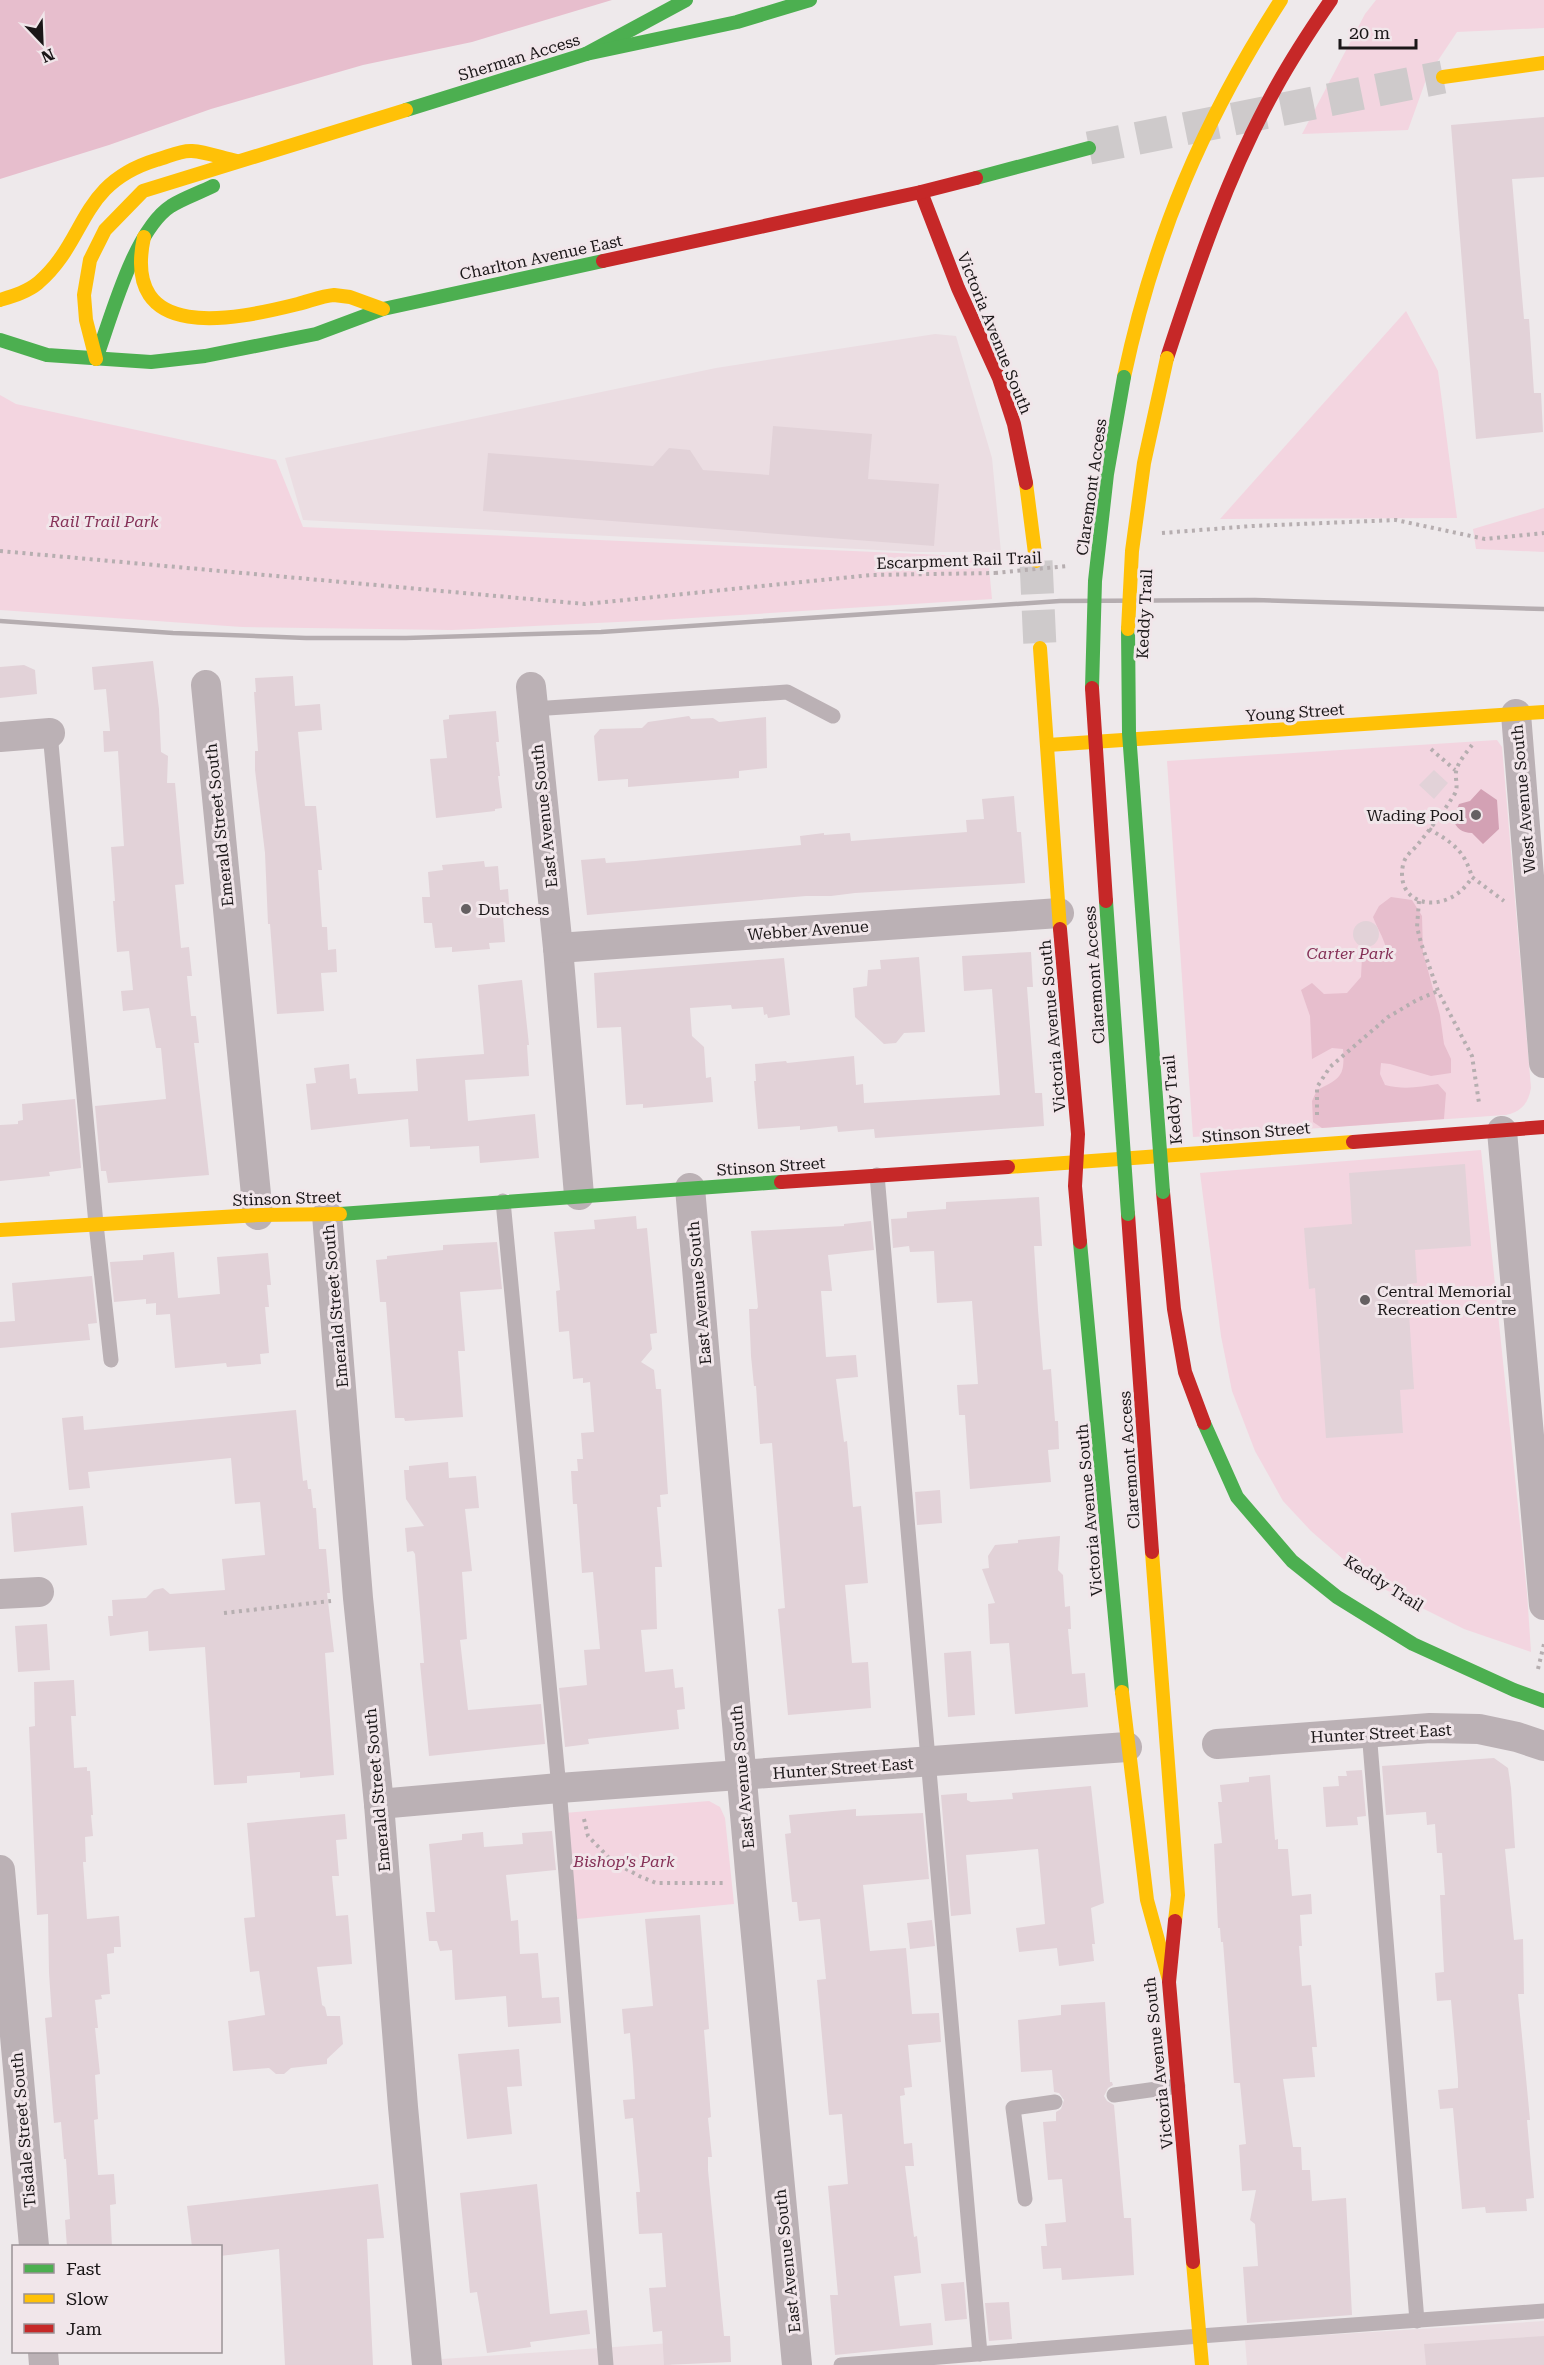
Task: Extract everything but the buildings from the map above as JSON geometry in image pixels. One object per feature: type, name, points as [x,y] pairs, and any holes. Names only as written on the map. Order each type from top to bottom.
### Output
[{"type":"main road","points":[[586,54],[686,0]]},
{"type":"main road","name":"Sherman Access","points":[[96,359],[85,315],[83,296],[85,280],[96,243],[108,224],[124,206],[143,191],[586,54],[737,22],[810,0]]},
{"type":"main road","name":"Claremont Access","points":[[1169,1982],[1178,1895],[1091,679],[1095,581],[1107,474],[1124,377],[1131,339],[1150,275],[1176,199],[1225,92],[1255,39],[1281,0]]},
{"type":"main road","points":[[1331,0],[1295,54],[1247,146],[1218,211],[1167,358],[1144,463],[1132,551],[1128,634],[1129,734],[1163,1192],[1174,1309],[1185,1372],[1208,1436],[1237,1497],[1292,1561],[1337,1597],[1413,1644],[1544,1701]]},
{"type":"main road","points":[[1443,76],[1544,63]]},
{"type":"main road","name":"Charlton Avenue East","points":[[0,340],[47,356],[151,362],[205,356],[316,334],[383,309],[921,192],[1089,148]]},
{"type":"main road","points":[[0,300],[20,295],[36,286],[48,275],[74,230],[102,191],[142,165],[188,151],[242,162]]},
{"type":"main road","name":"Sherman Access","points":[[96,359],[126,275],[144,237],[155,221],[170,207],[214,186],[242,162]]},
{"type":"main road","name":"Victoria Avenue South","points":[[921,192],[958,288],[999,378],[1014,424],[1024,466],[1036,561]]},
{"type":"main road","points":[[144,237],[139,266],[141,281],[156,306],[172,313],[220,319],[338,295],[383,309]]},
{"type":"main road","name":"Victoria Avenue South","points":[[1040,648],[1078,1134],[1074,1163],[1127,1747],[1147,1900],[1169,1982],[1202,2365]]},
{"type":"main road","name":"Young Street","points":[[1048,745],[1516,714]]},
{"type":"main road","name":"Stinson Street","points":[[0,1230],[258,1215],[327,1215],[877,1174],[1074,1163],[1544,1127]]},
{"type":"main road","points":[[1494,1680],[1544,1689]]},
{"type":"street","name":"Emerald Street South","points":[[206,685],[258,1215]]},
{"type":"street","name":"East Avenue South","points":[[532,698],[558,948],[579,1195]]},
{"type":"street","name":"West Avenue South","points":[[1516,714],[1536,906],[1544,1063]]},
{"type":"street","points":[[0,737],[50,734]]},
{"type":"street","name":"Webber Avenue","points":[[558,948],[1059,913]]},
{"type":"street","points":[[1492,1132],[1544,1605]]},
{"type":"street","name":"East Avenue South","points":[[690,1188],[751,1883],[797,2365]]},
{"type":"street","name":"Emerald Street South","points":[[327,1215],[358,1598],[379,1803],[401,2085],[427,2365]]},
{"type":"street","points":[[0,1594],[39,1592]]},
{"type":"street","name":"Hunter Street East","points":[[1217,1744],[1430,1728],[1479,1729],[1517,1737],[1544,1746]]},
{"type":"street","name":"Hunter Street East","points":[[379,1803],[568,1787],[1127,1747]]},
{"type":"street","name":"Tisdale Street South","points":[[0,1869],[34,2245]]},
{"type":"lane","points":[[532,698],[787,692],[833,716]]},
{"type":"lane","points":[[50,734],[111,1360]]},
{"type":"lane","points":[[877,1174],[980,2354]]},
{"type":"lane","points":[[503,1201],[568,1787],[606,2365]]},
{"type":"lane","points":[[1369,1731],[1417,2321]]},
{"type":"lane","points":[[1114,2095],[1178,2086]]},
{"type":"lane","points":[[1025,2199],[1013,2108],[1055,2102]]},
{"type":"lane","points":[[841,2365],[1200,2336],[1544,2312]]},
{"type":"path","points":[[1163,524],[1159,535],[1168,531],[1396,520],[1485,538],[1544,533]]},
{"type":"path","name":"Escarpment Rail Trail","points":[[0,551],[585,604],[871,575],[995,573],[1067,566],[1078,562]]},
{"type":"path","points":[[1472,877],[1466,888],[1456,897],[1431,904],[1419,901],[1404,885],[1404,863],[1456,792],[1455,770],[1516,714]]},
{"type":"path","points":[[1429,829],[1457,847],[1467,861],[1472,877],[1506,903],[1536,906]]},
{"type":"path","points":[[1419,901],[1417,927],[1438,991],[1472,1056],[1492,1132]]},
{"type":"path","points":[[1322,1143],[1316,1110],[1317,1087],[1330,1067],[1388,1017],[1438,991]]},
{"type":"path","points":[[224,1613],[358,1598]]},
{"type":"path","points":[[1529,1670],[1537,1672],[1544,1644]]},
{"type":"path","points":[[568,1787],[588,1836],[612,1861],[656,1883],[751,1883]]},
{"type":"shaded area","points":[[0,0],[612,0],[472,42],[363,65],[211,109],[109,145],[0,179]]},
{"type":"shaded area","points":[[935,334],[956,336],[992,458],[1001,552],[916,552],[303,520],[285,458],[716,368]]},
{"type":"shaded area","name":"Wading Pool","points":[[1481,789],[1497,800],[1499,829],[1483,844],[1472,833],[1460,829],[1453,819],[1459,804],[1470,801]]},
{"type":"shaded area","points":[[1391,897],[1412,900],[1422,916],[1423,952],[1440,1015],[1444,1044],[1451,1059],[1451,1073],[1431,1076],[1381,1063],[1380,1074],[1385,1085],[1392,1087],[1412,1088],[1438,1084],[1446,1093],[1444,1119],[1322,1128],[1313,1122],[1312,1101],[1317,1090],[1340,1075],[1343,1065],[1343,1049],[1332,1048],[1312,1059],[1310,1016],[1301,990],[1312,983],[1324,994],[1347,993],[1361,977],[1362,956],[1386,948],[1373,917],[1379,906]]},
{"type":"shaded area","points":[[1544,2321],[1544,2365],[1247,2365],[1245,2340]]},
{"type":"shaded area","points":[[671,2343],[671,2365],[442,2365],[442,2359]]},
{"type":"green space","points":[[1376,0],[1544,0],[1544,28],[1457,32],[1427,77],[1408,130],[1302,134],[1365,14]]},
{"type":"green space","points":[[1406,311],[1438,371],[1457,518],[1220,519]]},
{"type":"green space","name":"Rail Trail Park","points":[[0,395],[16,404],[276,460],[303,527],[988,557],[992,599],[659,620],[452,630],[242,627],[0,610]]},
{"type":"green space","points":[[1544,508],[1544,552],[1476,549],[1473,529]]},
{"type":"green space","name":"Carter Park","points":[[1497,740],[1502,747],[1531,1088],[1526,1103],[1515,1112],[1505,1115],[1193,1137],[1167,761]]},
{"type":"green space","points":[[1481,1150],[1527,1593],[1531,1652],[1464,1629],[1368,1581],[1311,1531],[1283,1501],[1255,1451],[1232,1391],[1221,1336],[1200,1173]]},
{"type":"green space","name":"Bishop's Park","points":[[709,1801],[720,1807],[725,1818],[734,1904],[577,1919],[564,1813]]},
{"type":"tunnel","points":[[1089,148],[1443,77]]},
{"type":"tunnel","points":[[1036,561],[1040,648]]},
{"type":"railway","points":[[0,621],[173,633],[306,638],[406,638],[601,632],[1060,601],[1255,600],[1544,609]]},
{"type":"traffic: fast","points":[[586,54],[686,0]]},
{"type":"traffic: fast","points":[[406,110],[586,54],[737,22],[810,0]]},
{"type":"traffic: fast","points":[[976,178],[1089,148]]},
{"type":"traffic: fast","points":[[96,359],[125,276],[146,234],[171,206],[213,186]]},
{"type":"traffic: fast","points":[[0,340],[47,355],[151,362],[205,356],[316,334],[383,309],[603,261]]},
{"type":"traffic: fast","points":[[1092,688],[1095,581],[1107,474],[1124,377]]},
{"type":"traffic: fast","points":[[1128,629],[1129,733],[1163,1192]]},
{"type":"traffic: fast","points":[[1106,901],[1128,1214]]},
{"type":"traffic: fast","points":[[340,1214],[781,1182]]},
{"type":"traffic: fast","points":[[1080,1242],[1122,1692]]},
{"type":"traffic: fast","points":[[1204,1423],[1237,1497],[1292,1561],[1337,1597],[1413,1644],[1514,1690],[1544,1701]]},
{"type":"traffic: slow","points":[[1124,377],[1150,276],[1184,181],[1228,90],[1281,0]]},
{"type":"traffic: slow","points":[[1443,77],[1544,63]]},
{"type":"traffic: slow","points":[[96,359],[86,320],[84,295],[90,260],[105,230],[143,191],[406,110]]},
{"type":"traffic: slow","points":[[0,300],[25,291],[38,283],[67,249],[86,214],[98,198],[112,183],[131,170],[188,151],[237,161]]},
{"type":"traffic: slow","points":[[144,237],[141,271],[149,295],[166,309],[188,317],[215,318],[244,315],[334,295],[350,297],[383,309]]},
{"type":"traffic: slow","points":[[1128,629],[1132,551],[1144,463],[1167,358]]},
{"type":"traffic: slow","points":[[1026,483],[1036,561]]},
{"type":"traffic: slow","points":[[1040,648],[1060,929]]},
{"type":"traffic: slow","points":[[1048,745],[1544,712]]},
{"type":"traffic: slow","points":[[1008,1167],[1353,1142]]},
{"type":"traffic: slow","points":[[0,1230],[258,1215],[340,1214]]},
{"type":"traffic: slow","points":[[1152,1552],[1178,1895],[1175,1921]]},
{"type":"traffic: slow","points":[[1122,1692],[1147,1900],[1169,1980]]},
{"type":"traffic: slow","points":[[1193,2262],[1202,2365]]},
{"type":"traffic: jam","points":[[1167,358],[1228,187],[1258,121],[1281,77],[1331,0]]},
{"type":"traffic: jam","points":[[603,261],[976,178]]},
{"type":"traffic: jam","points":[[921,192],[958,288],[999,378],[1014,424],[1026,483]]},
{"type":"traffic: jam","points":[[1092,688],[1106,901]]},
{"type":"traffic: jam","points":[[1060,929],[1078,1134],[1075,1186],[1080,1242]]},
{"type":"traffic: jam","points":[[1353,1142],[1544,1127]]},
{"type":"traffic: jam","points":[[781,1182],[1008,1167]]},
{"type":"traffic: jam","points":[[1163,1192],[1174,1309],[1185,1372],[1204,1423]]},
{"type":"traffic: jam","points":[[1128,1214],[1152,1552]]},
{"type":"traffic: jam","points":[[1175,1921],[1169,1982],[1193,2262]]},
{"type":"place","name":"Wading Pool","points":[[1476,815]]},
{"type":"place","name":"Dutchess","points":[[466,909]]},
{"type":"place","name":"Central Memorial Recreation Centre","points":[[1365,1300]]}]
